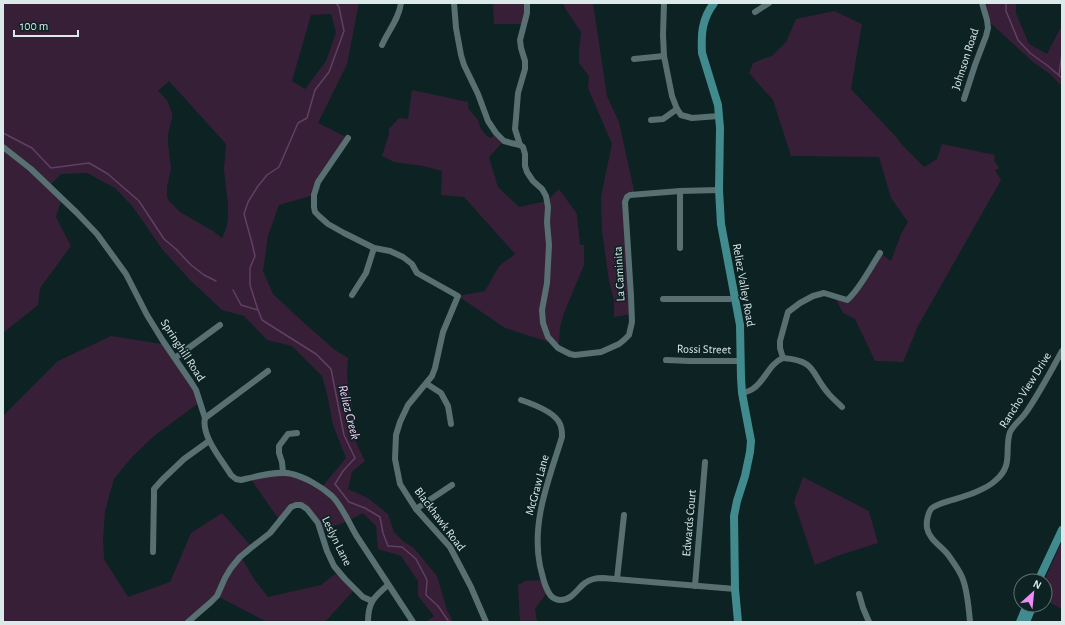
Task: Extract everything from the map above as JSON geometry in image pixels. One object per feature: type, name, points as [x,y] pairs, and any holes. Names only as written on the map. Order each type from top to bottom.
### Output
[{"type":"main road","name":"Reliez Valley Road","points":[[714,3],[708,11],[703,23],[701,34],[702,53],[718,105],[720,128],[719,190],[721,224],[736,297],[740,325],[742,393],[751,441],[745,476],[734,516],[735,589],[738,622]]},
{"type":"main road","points":[[1042,573],[1062,530]]},
{"type":"main road","points":[[1048,573],[1062,541]]},
{"type":"street","points":[[382,45],[400,11],[401,3]]},
{"type":"street","points":[[454,3],[456,28],[464,65],[478,94],[488,121],[496,133],[504,141],[511,144],[520,145],[515,128],[518,93],[526,69],[520,40],[527,13],[527,3]]},
{"type":"street","points":[[664,3],[664,56],[672,96],[677,109],[681,115],[692,118],[719,116]]},
{"type":"street","points":[[755,12],[769,3]]},
{"type":"street","name":"Johnson Road","points":[[964,98],[988,28],[982,3]]},
{"type":"street","points":[[634,59],[664,56]]},
{"type":"street","points":[[651,120],[663,119],[677,109]]},
{"type":"street","points":[[348,138],[318,182],[314,195],[314,207],[315,212],[328,224],[374,248],[366,273],[352,295]]},
{"type":"street","name":"La Caminita","points":[[520,145],[525,154],[525,166],[527,172],[542,189],[546,196],[548,207],[548,269],[542,310],[543,323],[548,337],[558,348],[570,354],[575,355],[601,352],[624,340],[629,335],[632,322],[625,202],[627,197],[630,195],[719,190]]},
{"type":"street","name":"Springhill Road","points":[[3,147],[31,169],[78,213],[97,234],[126,274],[147,315],[196,390],[209,440],[232,475],[241,480],[283,472],[292,473],[321,488],[331,496],[337,502],[388,585],[413,622]]},
{"type":"street","points":[[680,192],[680,248]]},
{"type":"street","name":"Blackhawk Road","points":[[374,248],[390,251],[403,257],[412,264],[417,273],[458,296],[443,332],[434,372],[408,405],[400,422],[396,435],[395,459],[400,484],[416,509],[450,547],[471,587],[486,622]]},
{"type":"street","points":[[783,358],[780,348],[780,341],[788,312],[813,296],[824,293],[847,300],[855,291],[880,253]]},
{"type":"street","points":[[663,299],[730,299],[736,297]]},
{"type":"street","points":[[175,358],[220,325]]},
{"type":"street","name":"Rancho View Drive","points":[[968,621],[963,579],[948,555],[929,534],[927,523],[930,511],[936,506],[980,490],[997,480],[1008,460],[1010,432],[1026,414],[1062,350]]},
{"type":"street","points":[[742,393],[753,389],[758,385],[780,359],[801,360],[813,369],[828,393],[842,407]]},
{"type":"street","name":"Rossi Street","points":[[666,360],[741,361]]},
{"type":"street","points":[[204,418],[268,371]]},
{"type":"street","points":[[426,384],[441,393],[448,406],[451,424]]},
{"type":"street","name":"McGraw Lane","points":[[521,400],[533,404],[552,415],[560,423],[562,429],[562,437],[542,502],[537,530],[538,554],[543,580],[549,594],[554,599],[562,600],[573,596],[586,582],[592,579],[603,578],[735,589]]},
{"type":"street","points":[[283,472],[279,446],[288,434],[297,433]]},
{"type":"street","points":[[153,552],[154,489],[184,460],[209,440]]},
{"type":"street","name":"Edwards Court","points":[[694,586],[705,462]]},
{"type":"street","points":[[416,509],[452,484]]},
{"type":"street","name":"Leslyn Lane","points":[[188,622],[217,596],[225,578],[240,557],[270,533],[291,507],[296,505],[301,505],[307,509],[318,523],[327,551],[334,566],[355,589],[364,597],[372,601]]},
{"type":"street","points":[[618,579],[624,515]]},
{"type":"street","points":[[368,622],[368,612],[372,601],[376,595],[388,585]]},
{"type":"street","points":[[859,594],[869,622]]},
{"type":"shaded area","points":[[3,3],[359,3],[347,64],[318,123],[348,138],[331,163],[314,195],[279,205],[268,236],[263,271],[273,294],[335,350],[348,358],[347,376],[352,407],[351,432],[365,461],[352,472],[348,489],[368,498],[388,514],[394,532],[403,541],[414,548],[437,576],[447,610],[453,622],[426,622],[434,616],[418,596],[418,581],[401,556],[378,549],[376,526],[363,513],[348,521],[321,531],[313,516],[296,505],[280,521],[250,478],[283,472],[321,488],[346,458],[333,425],[322,376],[292,346],[267,340],[244,316],[222,310],[190,280],[162,249],[133,207],[115,188],[87,173],[61,174],[49,186],[62,198],[56,217],[71,246],[40,288],[38,305],[3,333]],"holes":[[[331,14],[336,32],[326,61],[305,89],[292,81],[311,15]],[[169,81],[226,144],[224,170],[228,219],[222,238],[213,231],[180,212],[167,197],[167,187],[171,168],[168,134],[172,113],[167,100],[158,91]]]},
{"type":"shaded area","points":[[493,3],[527,3],[524,24],[494,24]]},
{"type":"shaded area","points":[[563,3],[593,3],[607,96],[619,122],[635,195],[627,197],[632,314],[614,317],[614,300],[609,281],[602,231],[601,196],[612,144],[588,88],[589,76],[579,63],[581,32]]},
{"type":"shaded area","points":[[982,3],[1016,3],[1016,13],[1029,44],[1047,54],[1062,25],[1062,86],[987,20]]},
{"type":"shaded area","points":[[834,11],[862,24],[851,89],[924,167],[937,159],[942,144],[995,155],[994,160],[999,168],[995,170],[1001,180],[918,326],[903,362],[875,361],[855,319],[843,313],[834,296],[847,300],[880,253],[891,261],[901,234],[908,222],[891,198],[879,157],[791,156],[773,100],[749,73],[753,63],[773,55],[786,42],[796,19]]},
{"type":"shaded area","points":[[412,90],[468,102],[468,108],[478,120],[481,129],[491,138],[495,135],[502,143],[489,157],[498,187],[519,207],[547,201],[559,189],[577,214],[580,245],[584,245],[584,265],[564,313],[560,327],[559,343],[549,342],[505,328],[458,296],[485,291],[499,266],[515,254],[464,197],[441,195],[442,171],[423,166],[394,162],[382,156],[389,134],[389,129],[399,118],[408,119]]},
{"type":"shaded area","points":[[111,336],[168,345],[200,402],[154,436],[132,457],[114,479],[105,511],[103,540],[104,559],[128,597],[170,582],[191,533],[222,513],[252,547],[241,557],[254,579],[268,597],[321,585],[339,571],[355,589],[325,622],[267,622],[217,596],[189,622],[3,622],[3,416],[58,361]]},
{"type":"shaded area","points":[[803,477],[869,511],[878,543],[815,565],[794,502]]},
{"type":"shaded area","points":[[1062,541],[1062,609],[1053,604],[1053,573],[1048,573]]},
{"type":"shaded area","points":[[543,580],[548,591],[535,609],[537,622],[520,622],[518,585],[525,581]]},
{"type":"waterway","points":[[258,310],[250,285],[250,268],[255,256],[244,214],[248,202],[258,186],[267,175],[279,167],[298,123],[307,118],[315,90],[329,72],[344,31],[339,7],[336,3]]},
{"type":"waterway","points":[[1006,3],[1006,11],[1018,40],[1030,53],[1062,78]]},
{"type":"waterway","points":[[1059,75],[1062,53]]},
{"type":"waterway","name":"Reliez Creek","points":[[3,133],[32,148],[51,168],[89,163],[108,174],[139,201],[164,239],[191,265],[204,275],[216,281]]},
{"type":"waterway","name":"Reliez Creek","points":[[233,290],[241,305],[258,310],[262,320],[316,354],[331,369],[344,435],[355,458],[343,471],[335,484],[349,502],[365,508],[380,517],[383,533],[388,546],[402,547],[416,559],[427,580],[426,595],[438,606],[449,622]]}]
